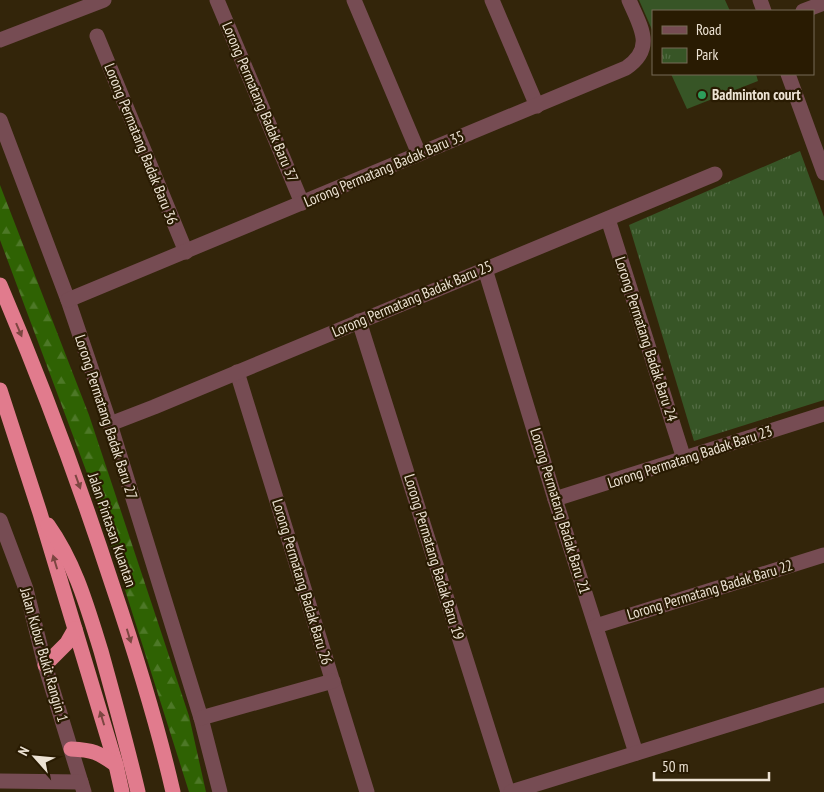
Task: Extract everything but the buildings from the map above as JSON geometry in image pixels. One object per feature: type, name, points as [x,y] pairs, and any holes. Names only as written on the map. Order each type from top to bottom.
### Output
[{"type":"highway","name":"Jalan Pintasan Kuantan","points":[[0,285],[34,366],[86,506],[130,637],[173,792]]},
{"type":"highway","points":[[0,390],[40,513],[116,765],[122,792]]},
{"type":"highway","points":[[40,513],[62,544],[83,592],[112,690],[138,792]]},
{"type":"highway","points":[[45,665],[67,643],[75,629]]},
{"type":"highway","points":[[71,750],[94,752],[116,765]]},
{"type":"street","points":[[0,40],[104,0]]},
{"type":"street","name":"Lorong Permatang Badak Baru 37","points":[[217,0],[302,203]]},
{"type":"street","points":[[354,0],[419,154]]},
{"type":"street","points":[[492,0],[536,106]]},
{"type":"street","name":"Lorong Permatang Badak Baru 35","points":[[68,300],[626,68],[635,62],[642,53],[644,39],[630,0]]},
{"type":"street","points":[[806,10],[824,3]]},
{"type":"street","name":"Lorong Permatang Badak Baru 36","points":[[97,36],[186,252]]},
{"type":"street","points":[[788,75],[820,147],[824,173]]},
{"type":"street","name":"Lorong Permatang Badak Baru 27","points":[[0,120],[68,300],[110,424],[201,718],[220,792]]},
{"type":"street","name":"Lorong Permatang Badak Baru 25","points":[[110,424],[715,174]]},
{"type":"street","name":"Lorong Permatang Badak Baru 24","points":[[608,219],[684,459]]},
{"type":"street","name":"Lorong Permatang Badak Baru 21","points":[[485,269],[555,500],[636,753]]},
{"type":"street","name":"Lorong Permatang Badak Baru 19","points":[[359,321],[510,792]]},
{"type":"street","name":"Lorong Permatang Badak Baru 26","points":[[236,372],[367,792]]},
{"type":"street","name":"Lorong Permatang Badak Baru 23","points":[[555,500],[824,414]]},
{"type":"street","name":"Jalan Kubur Bukit Rangin 1","points":[[0,520],[26,589],[45,665],[82,787]]},
{"type":"street","name":"Lorong Permatang Badak Baru 22","points":[[596,626],[824,555]]},
{"type":"street","points":[[201,718],[332,681]]},
{"type":"street","points":[[510,792],[824,694]]},
{"type":"street","points":[[0,781],[82,787]]},
{"type":"green space","points":[[639,0],[725,0],[730,10],[652,10],[652,30]]},
{"type":"green space","name":"Badminton court","points":[[671,75],[756,75],[758,81],[687,109]]},
{"type":"green space","points":[[800,151],[824,217],[824,400],[694,441],[629,225]]},
{"type":"green space","points":[[0,185],[89,415],[189,716],[206,792],[189,792],[94,492],[0,240]]},
{"type":"place","name":"Badminton court","points":[[702,95]]}]
